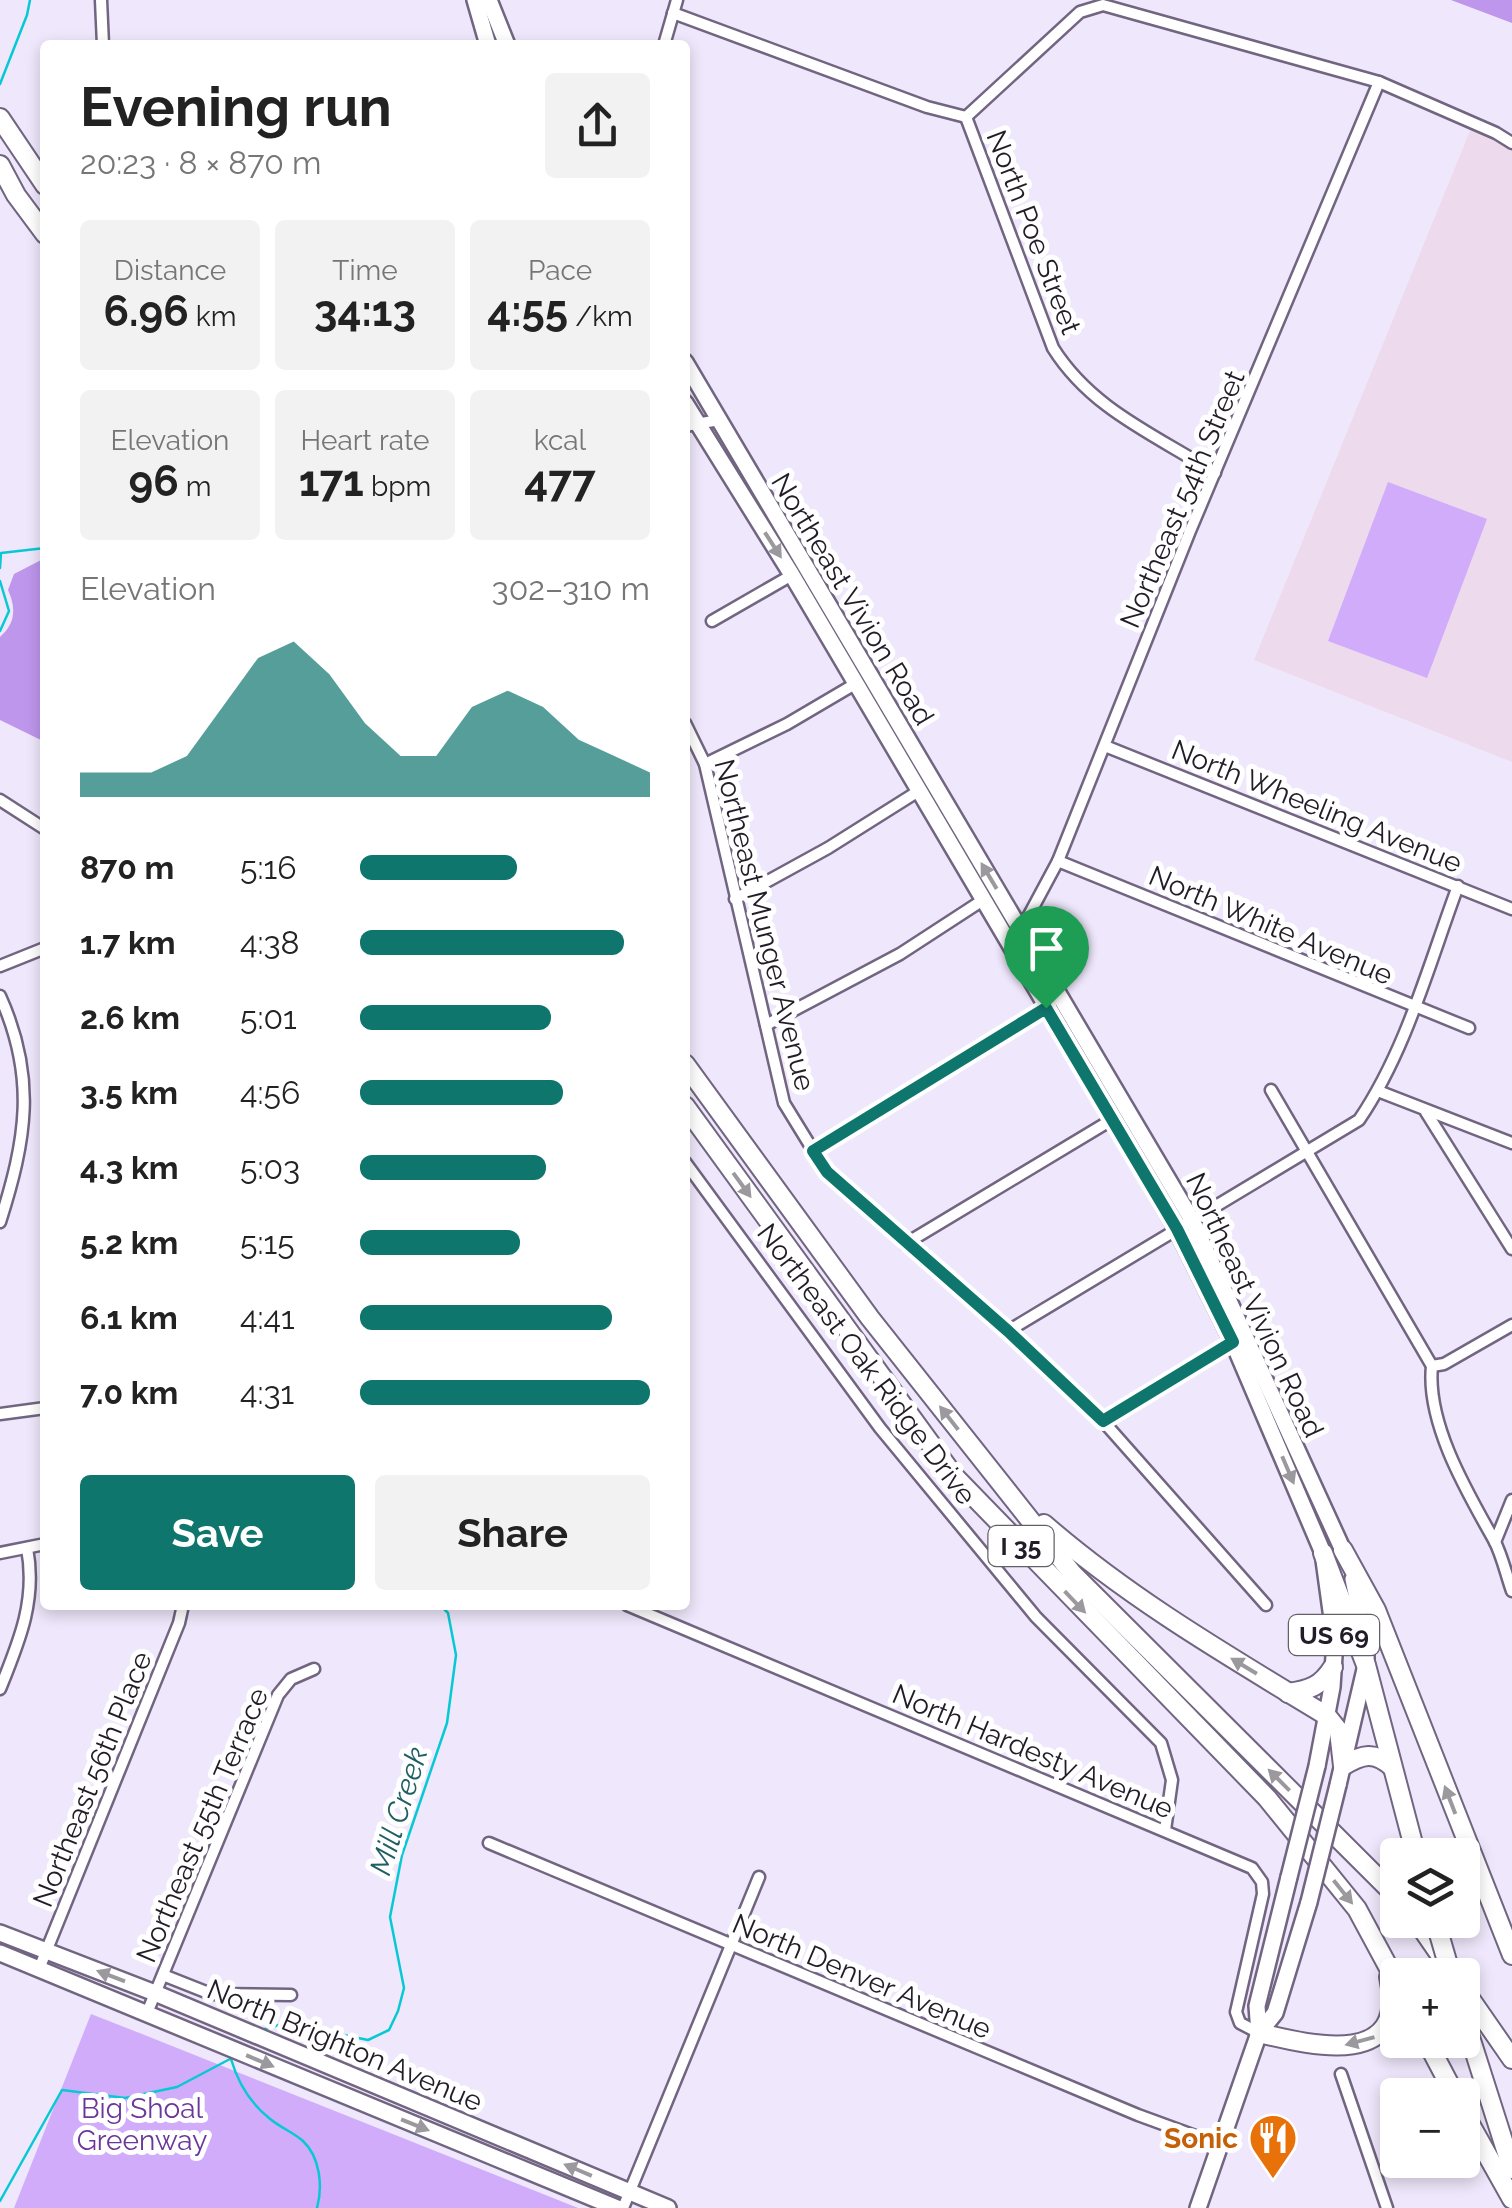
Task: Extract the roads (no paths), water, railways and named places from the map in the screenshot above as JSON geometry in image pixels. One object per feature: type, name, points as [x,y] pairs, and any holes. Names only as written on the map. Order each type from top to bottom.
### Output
[{"type":"highway","points":[[0,118],[40,178]]},
{"type":"highway","points":[[0,165],[40,227]]},
{"type":"highway","name":"I 35","points":[[690,1071],[870,1318],[1072,1573],[1380,1880]]},
{"type":"highway","name":"I 35","points":[[690,1113],[954,1476],[1267,1798],[1357,1910],[1384,1958]]},
{"type":"highway","points":[[1010,1494],[1078,1554],[1228,1656],[1328,1716],[1339,1731],[1343,1766],[1360,1755],[1375,1754],[1392,1768]]},
{"type":"highway","points":[[1343,1550],[1376,1610],[1512,1955]]},
{"type":"highway","points":[[1324,1553],[1366,1665],[1411,1838]]},
{"type":"highway","points":[[1288,1693],[1309,1690],[1324,1681],[1333,1667]]},
{"type":"highway","points":[[1480,2014],[1512,2059]]},
{"type":"highway","points":[[1260,2034],[1329,2046],[1372,2039],[1380,2032]]},
{"type":"highway","points":[[1476,2058],[1512,2169]]},
{"type":"highway","points":[[1480,2142],[1512,2199]]},
{"type":"main road","points":[[475,0],[487,40]]},
{"type":"main road","points":[[489,0],[505,40]]},
{"type":"main road","name":"US 69","points":[[690,371],[719,420]]},
{"type":"main road","name":"Northeast Vivion Road","points":[[719,420],[1192,1220],[1343,1550],[1360,1602],[1366,1665],[1308,1902],[1275,2013],[1260,2034],[1198,2208]]},
{"type":"main road","name":"Northeast Vivion Road","points":[[692,426],[720,462],[792,575],[1177,1229],[1233,1342],[1324,1553],[1332,1600],[1333,1667],[1328,1716],[1257,2006],[1260,2034]]},
{"type":"main road","name":"North Brighton Avenue","points":[[0,1933],[155,1993],[668,2208]]},
{"type":"main road","name":"North Brighton Avenue","points":[[0,1953],[620,2208]]},
{"type":"street","points":[[100,0],[103,40]]},
{"type":"street","points":[[665,40],[677,0]]},
{"type":"street","points":[[966,118],[1080,12],[1096,6],[1114,7],[1380,82],[1496,132],[1512,143]]},
{"type":"street","name":"North Poe Street","points":[[673,13],[966,118],[1053,348],[1064,364],[1083,388],[1118,414],[1162,445],[1214,473]]},
{"type":"street","name":"Northeast 54th Street","points":[[1021,930],[1058,861],[1214,473],[1380,82]]},
{"type":"street","points":[[692,426],[719,420]]},
{"type":"street","points":[[712,621],[792,575]]},
{"type":"street","points":[[706,764],[856,684]]},
{"type":"street","name":"Northeast Munger Avenue","points":[[690,734],[706,764],[784,1103],[813,1151],[827,1172],[1008,1331],[1103,1421],[1266,1605]]},
{"type":"street","name":"North Wheeling Avenue","points":[[1105,746],[1512,908]]},
{"type":"street","points":[[735,899],[828,848],[917,792]]},
{"type":"street","points":[[0,800],[40,826]]},
{"type":"street","name":"North White Avenue","points":[[1058,861],[1468,1028]]},
{"type":"street","points":[[1008,1331],[1358,1120],[1378,1092],[1458,886]]},
{"type":"street","points":[[766,1024],[900,954],[983,900]]},
{"type":"street","points":[[0,966],[40,950]]},
{"type":"street","points":[[0,996],[22,1066],[24,1100],[19,1162],[0,1222]]},
{"type":"street","points":[[813,1151],[1062,998]]},
{"type":"street","points":[[1271,1090],[1432,1366],[1431,1387],[1453,1460],[1495,1542],[1512,1591]]},
{"type":"street","points":[[1378,1092],[1512,1143]]},
{"type":"street","points":[[1426,1112],[1512,1248]]},
{"type":"street","points":[[905,1244],[1113,1119]]},
{"type":"street","name":"Northeast Oak Ridge Drive","points":[[690,1169],[880,1428],[1036,1617],[1160,1743],[1172,1780],[1164,1830]]},
{"type":"street","points":[[1432,1366],[1444,1364],[1512,1325]]},
{"type":"street","points":[[1103,1421],[1233,1342]]},
{"type":"street","points":[[0,1414],[40,1409]]},
{"type":"street","points":[[1495,1542],[1512,1500]]},
{"type":"street","points":[[0,1554],[40,1545]]},
{"type":"street","points":[[0,1689],[22,1634],[29,1603],[26,1548]]},
{"type":"street","name":"Northeast 56th Place","points":[[39,1969],[182,1610]]},
{"type":"street","name":"North Hardesty Avenue","points":[[638,1610],[1246,1864],[1262,1882],[1263,1894],[1236,2012],[1240,2024],[1260,2034]]},
{"type":"street","name":"Northeast 55th Terrace","points":[[147,2012],[278,1695],[298,1674],[314,1669]]},
{"type":"street","name":"North Denver Avenue","points":[[489,1844],[1138,2115],[1220,2145]]},
{"type":"street","points":[[620,2208],[630,2192],[759,1877]]},
{"type":"street","points":[[163,1975],[212,1994],[290,1995]]},
{"type":"street","points":[[1341,2074],[1387,2208]]},
{"type":"waterway","name":"Mill Creek","points":[[0,84],[30,0]]},
{"type":"waterway","name":"Mill Creek","points":[[0,568],[1,553],[40,549]]},
{"type":"waterway","name":"Mill Creek","points":[[0,581],[9,611],[0,631]]},
{"type":"waterway","name":"Mill Creek","points":[[261,2030],[286,2023],[368,2040],[389,2030],[398,2011],[404,1988],[390,1917],[402,1855],[447,1723],[456,1655],[445,1610]]},
{"type":"waterway","name":"Mill Creek","points":[[233,2057],[237,2076],[250,2099],[303,2141],[313,2155],[320,2181],[317,2208]]},
{"type":"waterway","points":[[0,2201],[62,2090],[125,2098],[177,2087],[230,2059]]},
{"type":"place","name":"Sonic","points":[[1273,2180]]},
{"type":"park label","name":"Big Shoal Greenway","points":[[142,2124]]}]
